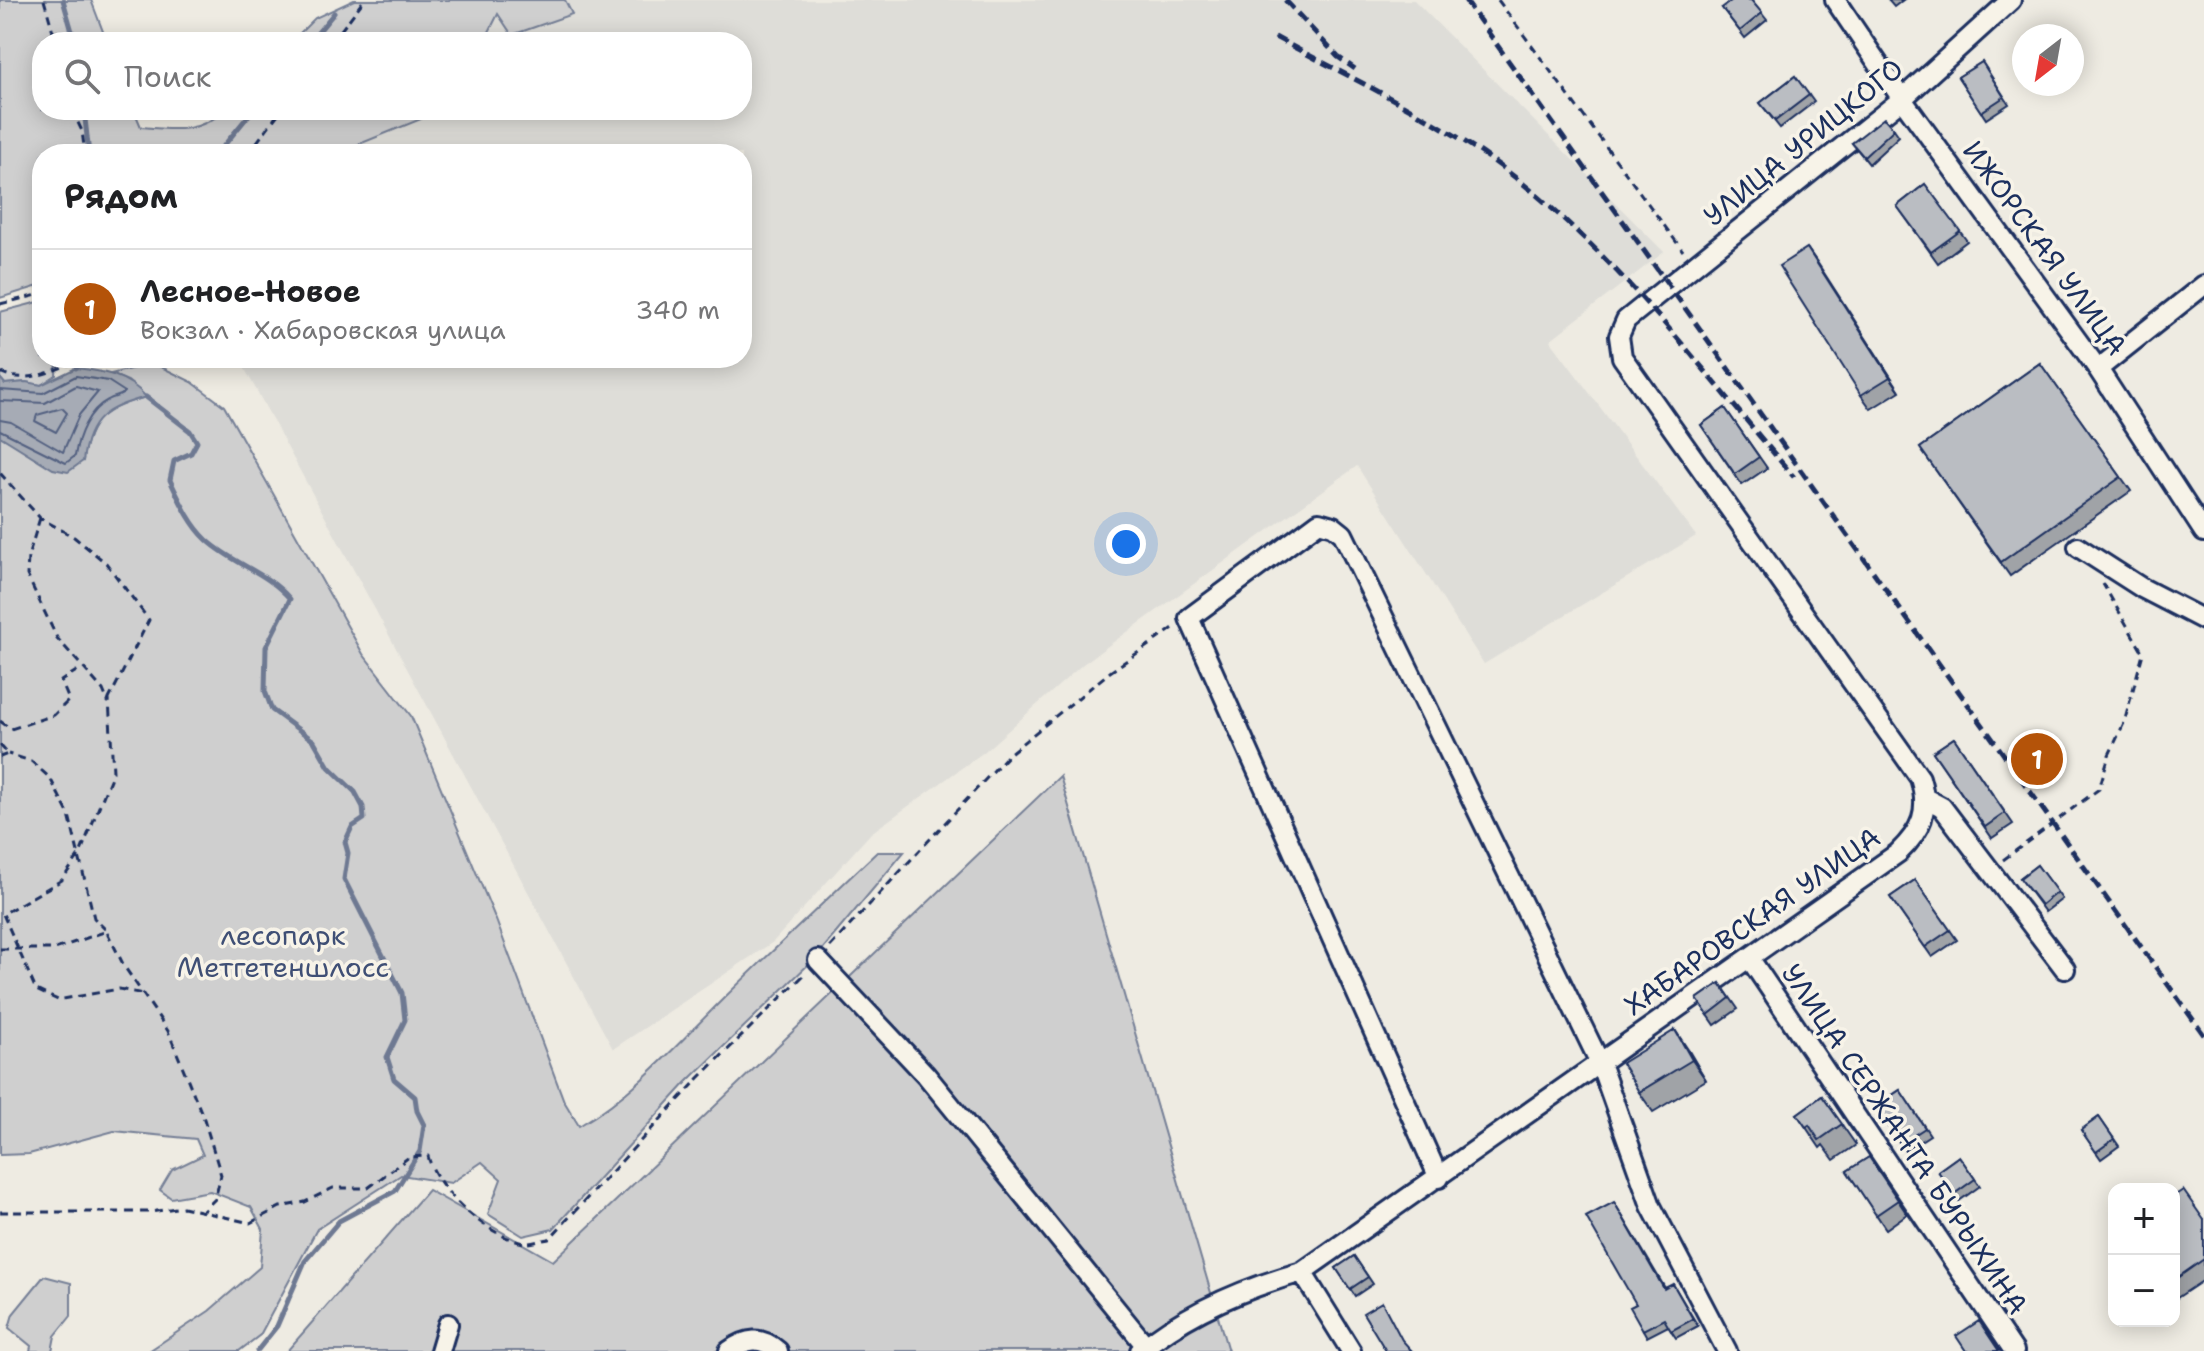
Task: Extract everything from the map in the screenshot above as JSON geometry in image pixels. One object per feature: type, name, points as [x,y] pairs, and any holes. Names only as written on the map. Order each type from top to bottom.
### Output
[{"type":"street","name":"ИЖОРСКАЯ УЛИЦА","points":[[1835,0],[1902,99],[2098,369],[2204,532]]},
{"type":"street","name":"УЛИЦА УРИЦКОГО","points":[[1927,799],[1920,778],[1622,357],[1619,336],[1626,320],[1902,99],[2011,0]]},
{"type":"street","points":[[2098,369],[2204,285]]},
{"type":"street","points":[[1439,1178],[1189,618],[1319,522],[1333,526],[1343,534],[1600,1063],[1651,1206],[1727,1351]]},
{"type":"street","points":[[2078,547],[2109,568],[2204,620]]},
{"type":"street","points":[[1927,799],[1942,807],[2065,969]]},
{"type":"street","name":"ХАБАРОВСКАЯ УЛИЦА","points":[[1143,1349],[1254,1286],[1302,1272],[1439,1178],[1898,853],[1915,837],[1925,817],[1927,799]]},
{"type":"street","name":"УЛИЦА СЕРЖАНТА БУРЫХИНА","points":[[1750,959],[2014,1351]]},
{"type":"street","points":[[818,960],[926,1075],[1143,1349]]},
{"type":"street","points":[[1302,1272],[1351,1351]]},
{"type":"street","points":[[440,1351],[448,1324]]},
{"type":"street","points":[[729,1351],[749,1340],[766,1341],[778,1351]]},
{"type":"path","points":[[44,0],[53,32]]},
{"type":"path","points":[[340,32],[364,0]]},
{"type":"path","points":[[1498,0],[1695,267]]},
{"type":"path","points":[[77,120],[84,144]]},
{"type":"path","points":[[256,144],[274,120]]},
{"type":"path","points":[[0,304],[32,296]]},
{"type":"path","points":[[0,372],[12,378],[45,375],[61,368]]},
{"type":"path","points":[[0,473],[40,518],[74,537],[106,563],[149,620],[109,699],[113,772],[80,854],[62,880],[3,914],[36,990],[58,1000],[119,989],[143,994]]},
{"type":"path","points":[[40,518],[28,557],[27,575],[57,638],[103,690],[108,702],[109,699]]},
{"type":"path","points":[[1990,869],[2095,794],[2104,778],[2143,653],[2102,586],[2109,568]]},
{"type":"path","points":[[0,1212],[150,1212],[183,1207],[250,1223],[280,1207],[305,1202],[333,1188],[368,1188],[409,1157],[428,1156],[431,1169],[449,1196],[494,1228],[525,1243],[549,1239],[699,1078],[818,960],[1009,754],[1110,672],[1189,618]]},
{"type":"path","points":[[0,721],[11,729],[54,715],[69,700],[61,681],[81,668]]},
{"type":"path","points":[[0,745],[8,754],[31,761],[50,778],[69,815],[94,918],[107,931],[168,1031],[182,1060],[221,1175],[215,1199],[203,1211]]},
{"type":"path","points":[[0,757],[8,754]]},
{"type":"path","points":[[0,949],[55,949],[107,931]]},
{"type":"shaded area","points":[[395,0],[1414,0],[1664,252],[1550,340],[1696,536],[1484,664],[1357,466],[1083,664],[984,752],[871,833],[773,942],[613,1049],[244,368],[752,368],[752,144],[297,144],[313,120],[752,120],[752,32],[373,32]]},
{"type":"green space","points":[[0,0],[91,0],[103,32],[32,32],[32,120],[138,120],[141,127],[185,129],[211,120],[419,120],[360,144],[32,144],[32,288],[0,298]]},
{"type":"green space","points":[[354,0],[565,0],[572,14],[521,32],[510,32],[498,14],[489,32],[301,32],[315,18]]},
{"type":"green space","points":[[32,304],[32,368],[56,368],[56,375],[41,385],[26,382],[5,384],[0,378],[0,312]]},
{"type":"green space","name":"лесопарк Метгетеншлосс","points":[[134,368],[163,368],[192,382],[224,406],[363,654],[411,716],[496,920],[564,1101],[579,1126],[618,1099],[654,1068],[877,852],[904,852],[816,957],[687,1082],[553,1229],[523,1236],[488,1214],[501,1179],[482,1162],[451,1183],[401,1175],[317,1229],[260,1335],[239,1351],[149,1351],[209,1311],[260,1267],[263,1229],[251,1207],[210,1191],[171,1198],[160,1190],[172,1170],[203,1155],[196,1139],[114,1131],[29,1154],[0,1155],[0,436],[32,454],[83,461],[89,434],[95,424],[110,410],[146,397],[128,381],[111,374]]},
{"type":"green space","points":[[1060,776],[1228,1351],[287,1351],[428,1190],[553,1261]]},
{"type":"green space","points":[[44,1276],[71,1283],[71,1316],[55,1336],[52,1351],[30,1351],[31,1346],[9,1328],[13,1314]]},
{"type":"water","points":[[76,368],[123,379],[146,397],[120,405],[102,417],[89,434],[83,461],[68,472],[53,469],[0,436],[0,378],[5,384],[26,382],[41,385]]},
{"type":"building","points":[[1732,0],[1751,0],[1762,13],[1740,31],[1722,8]]},
{"type":"building","points":[[1982,62],[2004,97],[1981,112],[1958,77]]},
{"type":"building","points":[[1795,76],[1809,95],[1775,121],[1760,103]]},
{"type":"building","points":[[1884,118],[1894,129],[1864,157],[1852,143]]},
{"type":"building","points":[[1925,184],[1960,231],[1931,252],[1897,206]]},
{"type":"building","points":[[1807,248],[1890,377],[1861,395],[1779,266]]},
{"type":"building","points":[[2040,363],[2121,477],[2001,562],[1920,448]]},
{"type":"building","points":[[1725,408],[1759,457],[1735,474],[1701,425]]},
{"type":"building","points":[[1954,738],[2005,813],[1985,827],[1933,752]]},
{"type":"building","points":[[2037,865],[2057,892],[2041,905],[2020,878]]},
{"type":"building","points":[[1915,880],[1950,930],[1925,947],[1890,897]]},
{"type":"building","points":[[1720,983],[1730,998],[1708,1015],[1697,999]]},
{"type":"building","points":[[1675,1030],[1692,1060],[1639,1092],[1622,1063]]},
{"type":"building","points":[[1900,1090],[1925,1128],[1900,1144],[1876,1106]]},
{"type":"building","points":[[1822,1096],[1842,1124],[1819,1140],[1797,1114]]},
{"type":"building","points":[[2099,1117],[2114,1139],[2096,1152],[2081,1130]]},
{"type":"building","points":[[1959,1156],[1975,1179],[1954,1194],[1938,1171]]},
{"type":"building","points":[[1869,1157],[1898,1200],[1876,1215],[1847,1171]]},
{"type":"building","points":[[2183,1190],[2204,1220],[2204,1259],[2180,1276],[2180,1255],[2180,1192]]},
{"type":"building","points":[[1614,1202],[1664,1289],[1673,1284],[1693,1319],[1671,1331],[1664,1319],[1643,1330],[1630,1307],[1636,1304],[1586,1217]]},
{"type":"building","points":[[1354,1256],[1368,1277],[1350,1289],[1336,1268]]},
{"type":"building","points":[[1382,1302],[1402,1340],[1412,1351],[1386,1351],[1363,1313]]},
{"type":"building","points":[[1979,1321],[1999,1351],[1966,1351],[1956,1336]]},
{"type":"waterway","points":[[63,0],[72,32]]},
{"type":"waterway","points":[[318,32],[334,13]]},
{"type":"waterway","points":[[85,120],[88,144]]},
{"type":"waterway","points":[[225,144],[245,120]]},
{"type":"waterway","points":[[146,397],[190,431],[197,442],[191,453],[174,461],[170,480],[195,527],[217,548],[271,582],[290,599],[266,647],[265,691],[272,710],[314,741],[329,767],[355,792],[363,807],[364,819],[352,827],[345,842],[348,853],[344,879],[402,993],[405,1020],[387,1057],[394,1079],[415,1097],[424,1125],[420,1151],[395,1191],[339,1221],[305,1261],[277,1326],[257,1351]]},
{"type":"railway","points":[[1285,0],[1338,57],[1355,69]]},
{"type":"railway","points":[[1465,0],[2204,1035]]},
{"type":"railway","points":[[1275,37],[1456,136],[1512,175],[1551,208],[1660,318],[1794,477]]},
{"type":"place","name":"Лесное-Новое","points":[[2037,759]]}]
